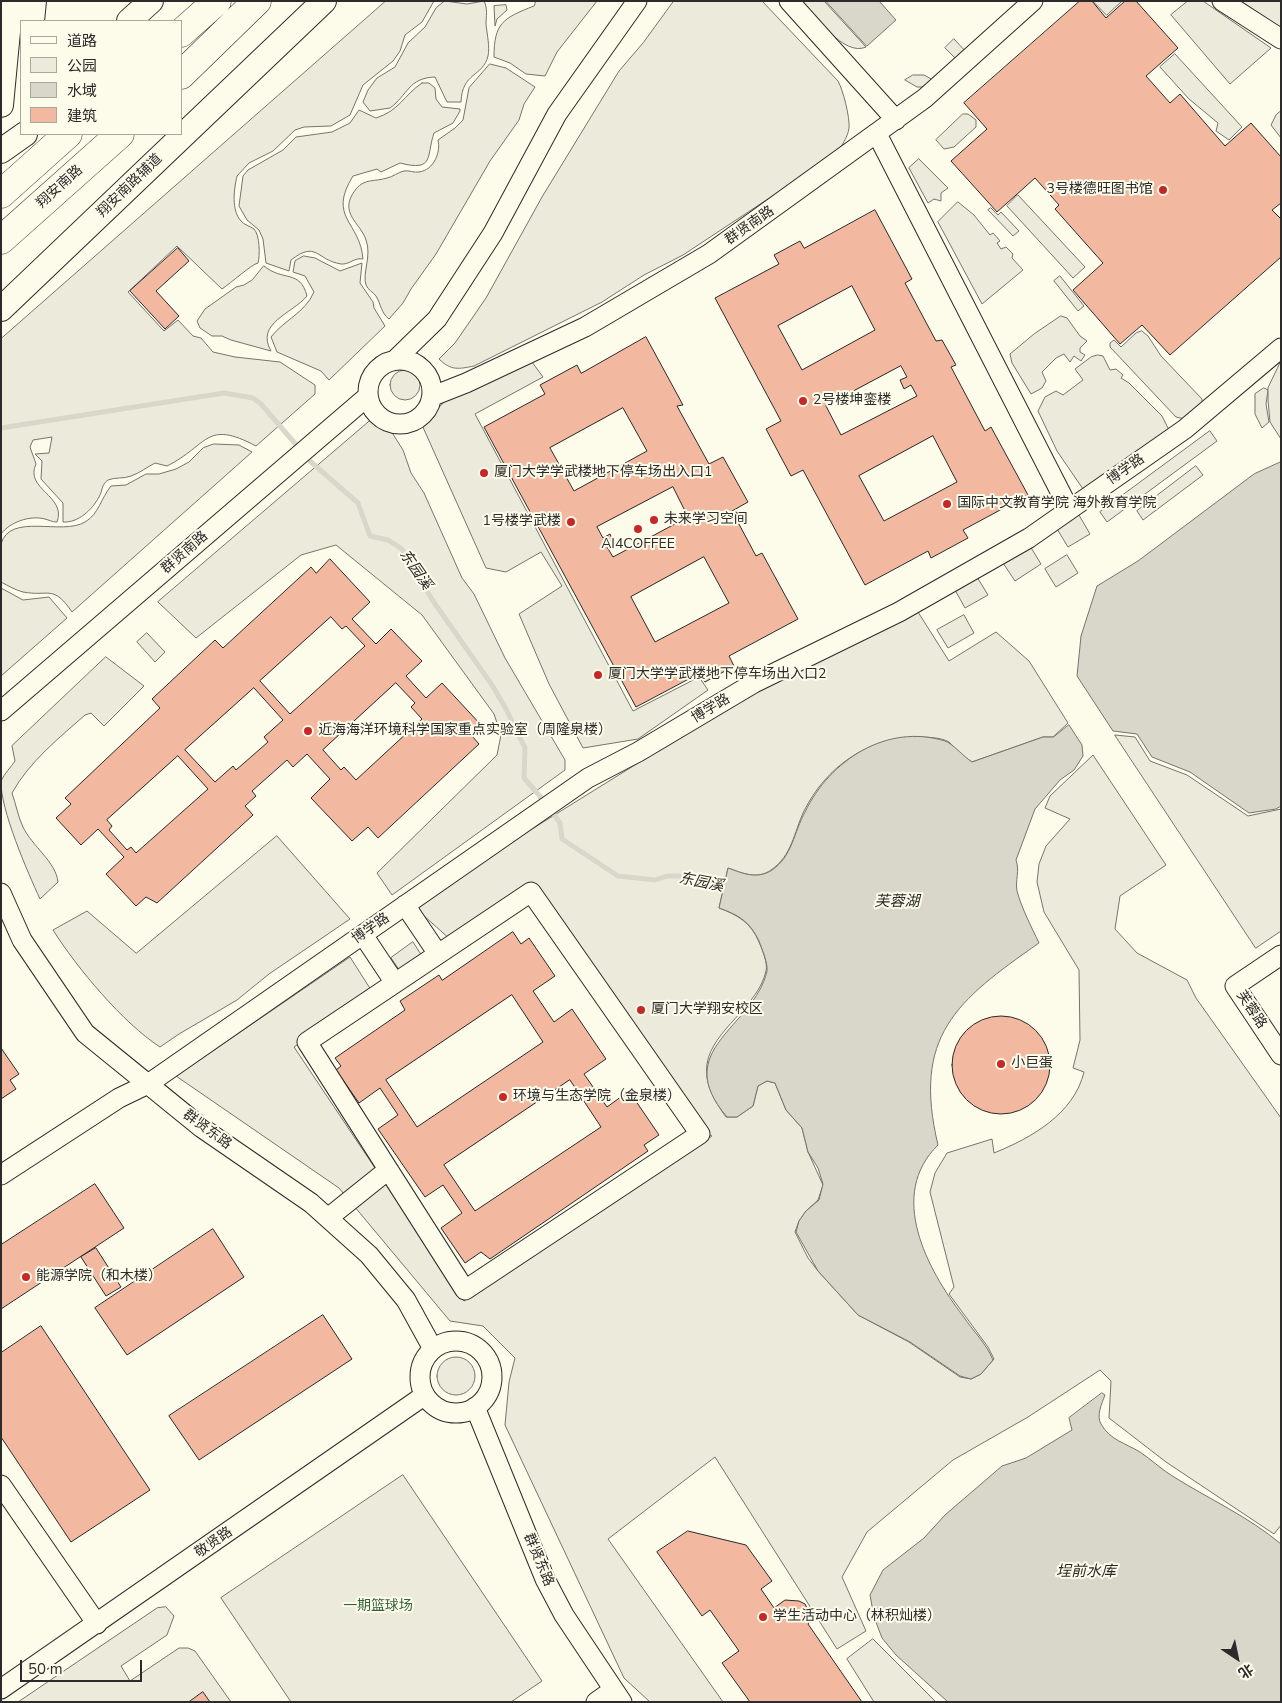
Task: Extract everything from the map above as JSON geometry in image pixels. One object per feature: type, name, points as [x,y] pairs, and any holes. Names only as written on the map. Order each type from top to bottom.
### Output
[{"type":"highway","points":[[182,32],[217,1]]},
{"type":"highway","points":[[182,74],[257,1]]},
{"type":"highway","points":[[1,194],[67,135]]},
{"type":"highway","name":"翔安南路","points":[[1,240],[119,135]]},
{"type":"main road","points":[[1,105],[9,21],[13,1]]},
{"type":"main road","points":[[32,20],[34,1]]},
{"type":"main road","points":[[130,20],[151,1]]},
{"type":"main road","points":[[176,20],[202,1]]},
{"type":"main road","name":"翔安南路辅道","points":[[1,309],[324,1]]},
{"type":"main road","points":[[1,141],[20,123]]},
{"type":"main road","points":[[1,151],[24,135]]},
{"type":"street","points":[[395,360],[437,319],[493,233],[557,114],[637,1]]},
{"type":"street","points":[[789,1],[896,120]]},
{"type":"street","name":"群贤南路","points":[[433,396],[466,384],[585,327],[710,254],[925,98],[1033,1]]},
{"type":"street","points":[[1222,1],[1281,40]]},
{"type":"street","points":[[877,134],[1069,509]]},
{"type":"street","name":"博学路","points":[[1,1175],[119,1098],[148,1084],[588,778],[638,752],[754,683],[899,612],[1028,538],[1185,429],[1281,348]]},
{"type":"street","points":[[395,360],[407,360],[417,364],[427,373],[432,383],[433,396],[430,407],[413,422],[402,425],[380,418],[372,409],[368,396],[372,376],[384,364],[395,360]]},
{"type":"street","name":"群贤南路","points":[[1,711],[368,396]]},
{"type":"street","points":[[531,892],[700,1134],[465,1290],[307,1042],[438,954],[531,892]]},
{"type":"street","name":"群贤东路","points":[[1,893],[22,940],[85,1033],[202,1128],[312,1203],[369,1255],[406,1300],[433,1349]]},
{"type":"street","points":[[405,905],[438,954]]},
{"type":"street","points":[[363,935],[395,983]]},
{"type":"street","name":"芙蓉路","points":[[1281,955],[1235,986],[1281,1054]]},
{"type":"street","points":[[328,1218],[388,1170]]},
{"type":"street","points":[[450,1341],[463,1342],[475,1346],[485,1355],[491,1367],[492,1381],[488,1393],[475,1407],[458,1413],[445,1411],[434,1406],[425,1395],[420,1381],[421,1370],[425,1359],[433,1349],[450,1341]]},
{"type":"street","name":"敬贤路","points":[[1,1689],[425,1395]]},
{"type":"street","name":"群贤东路","points":[[475,1407],[545,1579],[564,1615],[618,1696]]},
{"type":"street","points":[[1,1485],[97,1624]]},
{"type":"street","points":[[596,1702],[618,1696]]},
{"type":"green space","points":[[386,1],[434,1],[422,22],[405,35],[400,51],[393,61],[363,85],[350,115],[331,126],[304,127],[295,130],[273,151],[249,163],[237,176],[234,193],[236,211],[242,222],[256,232],[259,246],[258,263],[222,289],[177,246],[128,292],[164,331],[178,320],[193,336],[201,338],[213,352],[235,357],[280,362],[315,385],[315,394],[256,446],[239,438],[217,435],[208,438],[167,466],[155,463],[131,476],[108,480],[103,486],[96,502],[88,511],[79,518],[69,522],[63,522],[63,503],[41,479],[42,461],[35,454],[49,453],[52,437],[33,440],[30,447],[36,464],[34,473],[36,480],[56,505],[58,513],[57,522],[39,518],[21,520],[1,534],[1,339]]},
{"type":"green space","points":[[445,1],[467,4],[484,1],[487,13],[488,56],[482,68],[465,85],[461,102],[447,102],[435,77],[419,80],[390,108],[370,111],[363,102],[368,90],[377,78],[395,67],[408,43],[425,27],[436,8]]},
{"type":"green space","points":[[536,1],[597,1],[557,52],[545,76],[526,74],[510,63],[494,57],[496,36],[502,23],[515,14],[534,6]]},
{"type":"green space","points":[[674,1],[762,1],[838,81],[846,104],[849,123],[846,138],[842,145],[836,154],[683,255],[644,275],[602,302],[474,366],[459,368],[447,366],[439,359],[455,343],[486,298],[542,197],[619,71],[643,43]]},
{"type":"green space","points":[[802,1],[824,1],[866,47],[857,49],[840,41],[822,25]]},
{"type":"green space","points":[[1093,1],[1122,1],[1107,15]]},
{"type":"green space","points":[[1188,1],[1203,1],[1271,48],[1230,84],[1171,15]]},
{"type":"green space","points":[[1241,1],[1281,1],[1281,28]]},
{"type":"green space","points":[[506,5],[507,10],[497,19],[495,26],[494,6]]},
{"type":"green space","points":[[954,39],[968,54],[956,59],[945,48]]},
{"type":"green space","points":[[1175,54],[1242,127],[1229,140],[1216,131],[1218,123],[1189,99],[1160,67]]},
{"type":"green space","points":[[490,64],[506,68],[535,87],[524,104],[519,120],[490,161],[436,254],[403,303],[389,319],[386,317],[376,296],[366,285],[365,275],[368,246],[349,211],[351,197],[363,183],[383,179],[404,171],[419,172],[429,168],[437,155],[438,140],[463,120],[469,88]]},
{"type":"green space","points":[[913,75],[924,75],[933,80],[926,87],[917,87],[905,80]]},
{"type":"green space","points":[[422,83],[429,83],[435,88],[436,99],[442,107],[460,109],[460,111],[453,123],[434,133],[429,155],[424,164],[411,165],[400,163],[381,172],[377,169],[353,176],[343,201],[344,211],[361,246],[363,259],[341,264],[326,259],[312,251],[300,254],[291,260],[289,271],[266,263],[263,239],[259,230],[247,220],[239,206],[243,176],[248,170],[283,150],[296,137],[332,132],[350,123],[359,110],[376,118],[384,115],[396,107]]},
{"type":"green space","points":[[1281,111],[1281,138],[1271,125],[1276,115]]},
{"type":"green space","points":[[963,114],[968,114],[976,120],[976,127],[954,147],[944,149],[936,140]]},
{"type":"green space","points":[[919,159],[948,188],[941,193],[941,201],[934,199],[928,203],[909,168]]},
{"type":"green space","points":[[1018,195],[1085,267],[1073,278],[1007,206]]},
{"type":"green space","points":[[958,202],[974,215],[990,235],[993,233],[1000,241],[997,243],[1001,249],[1006,247],[1013,254],[1012,258],[1023,270],[982,304],[938,222]]},
{"type":"green space","points":[[991,208],[998,215],[1001,212],[1019,231],[1013,236],[988,210]]},
{"type":"green space","points":[[304,256],[315,258],[340,271],[362,263],[360,283],[373,302],[374,308],[385,326],[329,380],[321,371],[277,352],[271,337],[305,306],[314,292],[305,276],[293,272],[295,261]]},
{"type":"green space","points":[[264,266],[271,271],[300,282],[307,296],[271,326],[267,341],[271,351],[222,336],[212,336],[200,328],[197,321],[205,309],[236,287],[252,280]]},
{"type":"green space","points":[[1060,276],[1084,306],[1078,311],[1054,281]]},
{"type":"green space","points":[[1061,316],[1067,318],[1080,336],[1087,341],[1080,348],[1080,352],[1085,355],[1081,361],[1074,356],[1070,362],[1064,354],[1056,358],[1042,372],[1046,381],[1042,388],[1031,394],[1012,363],[1010,354],[1034,334]]},
{"type":"green space","points":[[1142,331],[1148,336],[1161,356],[1202,399],[1202,403],[1185,419],[1176,417],[1110,347],[1110,343],[1114,340],[1121,347],[1136,333]]},
{"type":"green space","points":[[1103,356],[1110,370],[1116,369],[1123,375],[1121,378],[1129,383],[1162,416],[1169,430],[1083,489],[1057,451],[1038,411],[1045,397],[1056,391],[1063,395],[1083,380],[1075,369],[1091,357]]},
{"type":"green space","points":[[532,362],[543,377],[475,414],[633,711],[699,677],[708,690],[638,739],[583,748],[549,684],[519,614],[562,586],[541,552],[506,572],[486,568],[422,425],[446,400]]},
{"type":"green space","points":[[405,370],[416,374],[420,385],[416,396],[405,400],[394,396],[390,385],[394,374]]},
{"type":"green space","points":[[1264,388],[1268,390],[1266,404],[1269,422],[1262,428],[1255,414],[1255,394]]},
{"type":"green space","points":[[371,420],[391,431],[403,450],[411,473],[424,493],[462,578],[474,594],[505,658],[565,760],[565,770],[392,895],[377,873],[497,755],[501,735],[494,714],[422,615],[336,545],[301,555],[196,638],[158,602]]},
{"type":"green space","points":[[1210,431],[1217,441],[1107,522],[1100,512]]},
{"type":"green space","points":[[214,444],[239,445],[252,452],[72,612],[66,603],[55,595],[50,593],[23,592],[1,582],[1,544],[6,534],[15,529],[25,527],[75,526],[85,522],[94,515],[111,486],[126,485],[146,474],[159,474],[176,469],[189,462],[203,448]]},
{"type":"green space","points":[[1196,466],[1203,475],[1143,520],[1137,511]]},
{"type":"green space","points":[[1079,515],[1090,534],[1068,547],[1057,529]]},
{"type":"green space","points":[[1030,546],[1041,564],[1015,581],[1003,563]]},
{"type":"green space","points":[[1067,555],[1078,573],[1056,587],[1045,569]]},
{"type":"green space","points":[[977,577],[988,595],[965,608],[955,590]]},
{"type":"green space","points":[[1,588],[23,600],[49,597],[67,618],[1,676]]},
{"type":"green space","points":[[918,612],[949,661],[996,632],[1029,661],[1068,723],[1053,737],[1043,737],[972,762],[949,742],[942,739],[915,737],[880,743],[849,758],[824,781],[804,811],[784,858],[771,870],[755,875],[728,868],[719,908],[738,917],[756,935],[762,948],[766,971],[754,996],[717,1040],[711,1052],[707,1064],[707,1079],[711,1092],[726,1117],[737,1117],[753,1106],[758,1086],[767,1081],[775,1083],[786,1110],[802,1128],[808,1152],[823,1185],[818,1200],[806,1211],[799,1221],[795,1232],[808,1258],[858,1315],[909,1342],[960,1377],[971,1379],[981,1374],[994,1359],[988,1347],[949,1294],[954,1287],[930,1192],[935,1173],[947,1153],[992,1139],[994,1153],[1022,1140],[1049,1123],[1061,1112],[1079,1087],[1084,1072],[1073,1068],[1080,1040],[1079,970],[1044,912],[1037,882],[1039,864],[1046,846],[1070,819],[1045,808],[1050,796],[1093,755],[1166,865],[1120,896],[1115,929],[1137,953],[1187,980],[1196,998],[1281,1118],[1281,1525],[1274,1534],[1166,1462],[1109,1418],[1111,1381],[1100,1370],[1028,1417],[953,1460],[867,1532],[842,1577],[866,1631],[837,1649],[715,1457],[608,1539],[723,1702],[650,1702],[624,1678],[505,1425],[509,1382],[515,1358],[483,1326],[450,1321],[339,1188],[176,1076],[350,957],[373,993],[294,1047],[464,1301],[712,1136],[706,1133],[532,882],[451,940],[414,907],[519,837],[762,686]]},
{"type":"green space","points":[[964,615],[974,633],[948,648],[937,630]]},
{"type":"green space","points":[[147,633],[165,652],[155,662],[137,642]]},
{"type":"green space","points":[[106,657],[144,686],[104,726],[91,713],[85,715],[36,761],[12,793],[23,827],[53,868],[58,882],[40,899],[10,824],[5,808],[1,781],[15,761],[12,746]]},
{"type":"green space","points":[[1115,735],[1135,737],[1150,761],[1187,775],[1248,816],[1281,809],[1281,931],[1256,948]]},
{"type":"green space","points":[[277,836],[350,919],[269,974],[237,1000],[160,1047],[131,1024],[102,994],[53,930],[87,911],[136,953]]},
{"type":"green space","points":[[413,942],[422,956],[400,971],[391,958]]},
{"type":"green space","points":[[456,1357],[470,1362],[475,1376],[470,1390],[456,1395],[442,1390],[437,1376],[442,1362]]},
{"type":"green space","name":"一期篮球场","points":[[403,1475],[542,1681],[511,1702],[291,1702],[221,1598]]},
{"type":"green space","points":[[166,1607],[174,1616],[167,1635],[121,1666],[130,1681],[179,1648],[188,1648],[195,1651],[231,1702],[18,1702],[157,1608]]},
{"type":"green space","points":[[873,1639],[936,1702],[874,1702],[847,1659]]},
{"type":"shaded area","points":[[1281,361],[1281,439],[1270,422],[1268,388]]},
{"type":"water","points":[[826,1],[879,1],[896,20],[867,46]]},
{"type":"water","points":[[1281,462],[1281,806],[1276,809],[1249,813],[1190,772],[1152,757],[1137,734],[1113,731],[1077,676],[1081,636],[1097,586],[1138,561],[1254,474]]},
{"type":"water","name":"芙蓉湖","points":[[1069,725],[1082,745],[1083,756],[1074,770],[1060,780],[1035,809],[1016,860],[1018,868],[1017,891],[1039,943],[985,984],[964,1004],[948,1025],[937,1048],[931,1076],[931,1107],[938,1145],[923,1165],[915,1186],[914,1209],[918,1232],[937,1276],[949,1297],[983,1343],[993,1360],[981,1374],[971,1379],[960,1376],[910,1342],[858,1315],[818,1271],[796,1232],[799,1221],[806,1211],[819,1200],[823,1184],[818,1168],[808,1152],[802,1128],[786,1110],[775,1083],[767,1081],[758,1086],[753,1106],[737,1117],[727,1117],[712,1094],[707,1074],[711,1056],[720,1040],[759,991],[767,971],[763,952],[752,929],[732,913],[719,908],[728,868],[744,873],[761,875],[779,865],[792,844],[801,820],[816,793],[829,776],[863,750],[882,742],[902,737],[923,737],[948,742],[972,762],[1043,737],[1053,737]]},
{"type":"water","name":"埕前水库","points":[[1102,1393],[1105,1395],[1099,1417],[1101,1424],[1109,1434],[1118,1441],[1140,1452],[1174,1477],[1256,1525],[1281,1544],[1281,1702],[948,1702],[896,1655],[882,1638],[874,1617],[870,1595],[883,1570],[924,1538],[945,1515],[1002,1466],[1026,1458],[1072,1430],[1069,1418]]},
{"type":"building","name":"3号楼德旺图书馆","points":[[1080,1],[1092,1],[1106,18],[1125,1],[1136,1],[1178,48],[1146,76],[1170,103],[1180,94],[1225,146],[1251,123],[1281,157],[1281,203],[1272,210],[1281,219],[1281,257],[1170,355],[1142,325],[1120,344],[1073,290],[1103,263],[1055,209],[1059,205],[1035,178],[997,212],[951,161],[987,129],[964,103]]},
{"type":"building","name":"2号楼坤銮楼","points":[[875,210],[912,279],[905,283],[936,341],[942,340],[956,365],[951,367],[985,431],[991,427],[1028,495],[963,530],[968,538],[931,558],[928,551],[865,585],[803,470],[791,476],[766,429],[781,421],[715,298],[779,264],[774,255],[800,241],[804,248]],"holes":[[[852,286],[875,330],[802,370],[778,326]],[[901,366],[907,377],[900,380],[904,389],[911,385],[917,396],[841,435],[826,406]],[[933,436],[957,482],[884,521],[859,476]]]},
{"type":"building","points":[[178,248],[189,261],[156,291],[179,316],[165,329],[130,291]]},
{"type":"building","name":"1号楼学武楼","points":[[646,337],[683,405],[677,406],[709,464],[723,457],[748,502],[732,511],[756,556],[762,553],[798,619],[729,656],[734,666],[705,682],[700,673],[636,707],[484,427],[545,394],[540,385],[577,365],[581,373]],"holes":[[[623,408],[647,451],[574,491],[550,448]],[[673,487],[688,517],[613,557],[607,547],[614,543],[610,534],[603,538],[597,527]],[[704,557],[729,603],[655,642],[631,597]]]},
{"type":"building","name":"近海海洋环境科学国家重点实验室（周隆泉楼）","points":[[330,559],[370,602],[352,619],[376,644],[391,629],[422,661],[406,676],[426,698],[442,683],[482,726],[472,736],[479,744],[378,838],[368,827],[352,841],[311,798],[330,779],[307,754],[293,767],[287,760],[252,791],[256,796],[245,806],[253,815],[157,903],[146,897],[136,906],[106,874],[124,857],[98,829],[81,845],[56,818],[71,804],[65,798],[160,708],[152,699],[215,640],[223,648],[311,567],[316,573]],"holes":[[[331,617],[342,629],[346,626],[365,646],[290,714],[260,681]],[[396,683],[415,703],[411,707],[422,719],[356,780],[344,767],[341,770],[323,750]],[[254,688],[283,720],[264,737],[268,742],[236,770],[233,766],[215,782],[185,750]],[[178,756],[208,789],[136,853],[131,847],[127,850],[109,830],[112,826],[107,820]]]},
{"type":"building","name":"环境与生态学院（金泉楼）","points":[[513,932],[521,944],[529,938],[555,976],[533,991],[554,1022],[572,1009],[606,1059],[584,1074],[607,1107],[629,1091],[659,1135],[644,1145],[648,1151],[490,1259],[481,1252],[465,1263],[441,1228],[462,1213],[443,1185],[425,1197],[378,1129],[398,1115],[380,1088],[359,1103],[336,1070],[341,1066],[335,1058],[405,1010],[400,1001],[439,975],[442,980]],"holes":[[[512,995],[543,1042],[417,1127],[386,1080]],[[570,1080],[601,1127],[475,1211],[444,1165]]]},
{"type":"building","name":"小巨蛋","points":[[1001,1016],[1011,1017],[1028,1024],[1042,1038],[1049,1055],[1049,1075],[1042,1092],[1028,1106],[1011,1113],[1001,1114],[991,1113],[974,1106],[960,1092],[953,1075],[952,1065],[953,1055],[960,1038],[974,1024],[991,1017]]},
{"type":"building","points":[[1,1048],[19,1074],[10,1080],[16,1089],[1,1099]]},
{"type":"building","name":"能源学院（和木楼）","points":[[95,1184],[124,1228],[1,1309],[1,1245]]},
{"type":"building","points":[[213,1229],[244,1277],[127,1355],[95,1308]]},
{"type":"building","points":[[96,1248],[121,1287],[106,1296],[81,1257]]},
{"type":"building","points":[[323,1315],[352,1359],[199,1460],[169,1416]]},
{"type":"building","points":[[41,1326],[150,1490],[71,1542],[1,1437],[1,1353]]},
{"type":"building","name":"学生活动中心（林积灿楼）","points":[[688,1531],[746,1545],[772,1581],[761,1589],[774,1608],[785,1600],[799,1601],[805,1604],[812,1618],[808,1624],[862,1702],[750,1702],[722,1663],[739,1651],[710,1610],[702,1616],[657,1552]]},
{"type":"building","points":[[203,1692],[210,1702],[189,1702]]},
{"type":"waterway","name":"东园溪","points":[[1,428],[224,393],[253,398],[261,404],[311,462],[358,503],[370,536],[388,540],[402,549],[433,601],[492,685],[506,709],[525,748],[524,778],[545,802]]},
{"type":"waterway","name":"东园溪","points":[[550,809],[560,823],[562,839],[618,876],[655,880],[667,876],[680,876],[728,888]]},
{"type":"place","name":"3号楼德旺图书馆","points":[[1163,190]]},
{"type":"place","name":"2号楼坤銮楼","points":[[803,401]]},
{"type":"place","name":"厦门大学学武楼地下停车场出入口1","points":[[484,473]]},
{"type":"place","name":"国际中文教育学院 海外教育学院","points":[[947,504]]},
{"type":"place","name":"未来学习空间","points":[[654,520]]},
{"type":"place","name":"1号楼学武楼","points":[[571,522]]},
{"type":"place","name":"AI4COFFEE","points":[[638,529]]},
{"type":"place","name":"厦门大学学武楼地下停车场出入口2","points":[[598,675]]},
{"type":"place","name":"近海海洋环境科学国家重点实验室（周隆泉楼）","points":[[308,731]]},
{"type":"place","name":"厦门大学翔安校区","points":[[641,1010]]},
{"type":"place","name":"小巨蛋","points":[[1001,1064]]},
{"type":"place","name":"环境与生态学院（金泉楼）","points":[[503,1097]]},
{"type":"place","name":"能源学院（和木楼）","points":[[26,1277]]},
{"type":"place","name":"学生活动中心（林积灿楼）","points":[[763,1617]]}]
